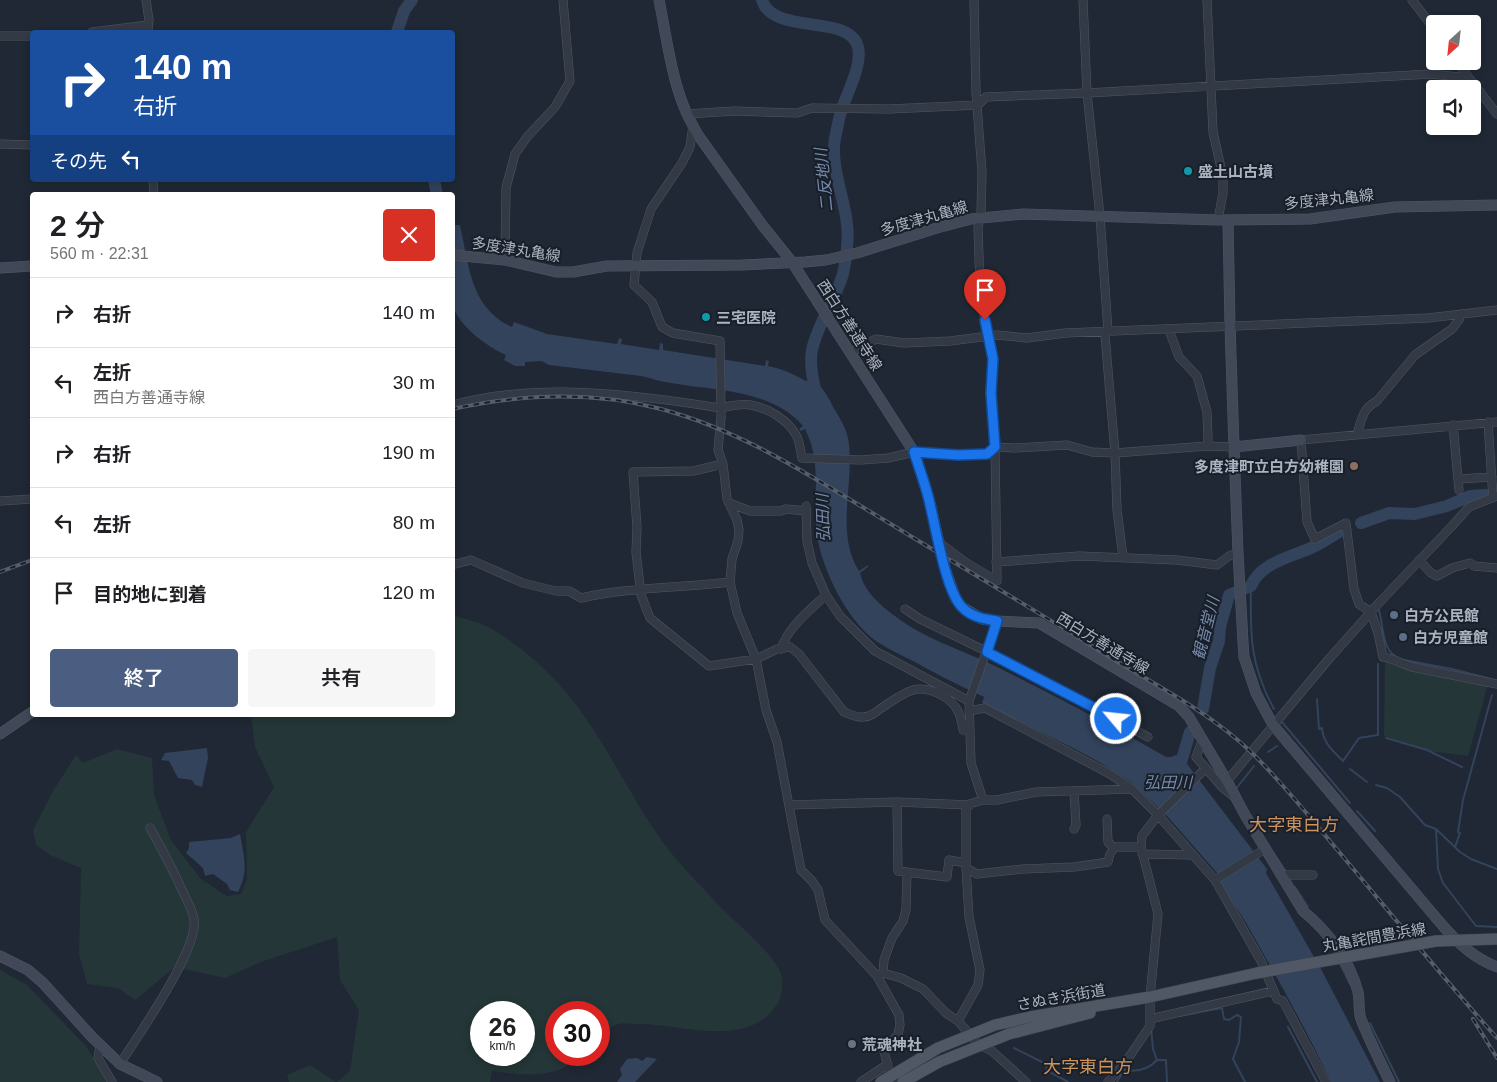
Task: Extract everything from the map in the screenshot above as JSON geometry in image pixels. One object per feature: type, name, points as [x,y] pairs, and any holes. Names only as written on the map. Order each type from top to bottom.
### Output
[{"type":"main road","name":"西白方善通寺線","points":[[659,0],[674,74],[692,125],[763,226],[792,262],[914,452],[928,495],[945,569],[956,599],[962,607],[982,619],[1039,623],[1179,706],[1189,717],[1227,781],[1264,850],[1286,875],[1302,911],[1313,919],[1334,943],[1348,967],[1358,992],[1360,1017],[1390,1082]]},
{"type":"main road","name":"多度津丸亀線","points":[[455,255],[505,260],[556,272],[573,272],[607,266],[636,267],[792,262],[826,260],[857,254],[937,228],[980,218],[1023,214],[1223,220],[1310,219],[1395,207],[1497,205]]},
{"type":"main road","points":[[1223,220],[1230,325],[1239,582],[1244,657],[1256,693],[1273,725],[1458,944],[1485,962],[1497,967]]},
{"type":"main road","points":[[0,268],[30,266]]},
{"type":"main road","points":[[1234,447],[1301,440]]},
{"type":"main road","points":[[0,734],[30,713]]},
{"type":"main road","name":"丸亀詫間豊浜線","points":[[1257,973],[1436,941],[1497,939]]},
{"type":"main road","points":[[0,956],[28,970],[43,983],[100,1046],[120,1064],[158,1082]]},
{"type":"main road","name":"さぬき浜街道","points":[[889,1076],[938,1048],[995,1025],[1030,1017],[1150,997],[1257,973]]},
{"type":"main road","points":[[903,1082],[939,1062],[1009,1034],[1150,997]]},
{"type":"street","points":[[129,30],[148,29],[149,20],[146,0]]},
{"type":"street","points":[[505,260],[506,188],[515,154],[527,137],[555,107],[570,81],[563,0]]},
{"type":"street","points":[[940,542],[965,562],[997,581],[995,447],[991,393],[993,359],[987,337],[980,288],[978,227],[982,172],[976,92],[974,0]]},
{"type":"street","points":[[1083,0],[1088,93],[1100,216],[1108,331],[1105,335],[1115,454],[1117,510],[1124,557]]},
{"type":"street","points":[[1207,0],[1213,132],[1223,178],[1223,220]]},
{"type":"street","points":[[1412,0],[1426,18]]},
{"type":"street","points":[[0,36],[30,36]]},
{"type":"street","points":[[1462,70],[1497,114]]},
{"type":"street","points":[[687,114],[734,112],[797,113],[812,108],[889,109],[978,105],[986,97],[1432,74],[1468,78]]},
{"type":"street","points":[[692,125],[690,147],[682,163],[651,209],[637,253],[634,285],[652,302],[662,327],[673,333],[720,341],[721,418],[718,450],[723,464],[729,503],[737,520],[739,530],[738,541],[732,560],[730,582],[737,613],[756,659],[766,710],[777,742],[801,870],[818,890],[825,920],[880,974],[899,1015],[900,1025],[898,1034],[884,1051],[889,1076],[862,1082]]},
{"type":"street","points":[[0,144],[30,145]]},
{"type":"street","points":[[850,353],[876,339],[894,340],[904,343],[950,341],[997,335],[1027,338],[1065,333],[1428,318],[1497,310]]},
{"type":"street","points":[[1357,434],[1368,405],[1377,401],[1415,355],[1452,329],[1461,314]]},
{"type":"street","points":[[1169,330],[1179,357],[1197,376],[1207,412],[1207,446]]},
{"type":"street","points":[[455,404],[473,400],[529,393],[597,393],[720,408],[738,404],[751,405],[764,409],[780,418],[796,433],[802,458],[861,460],[888,458],[914,452],[958,455],[987,454],[995,447],[1015,448],[1067,445],[1092,452],[1115,454],[1207,446],[1234,447]]},
{"type":"street","points":[[1227,781],[1371,612],[1469,507],[1495,497],[1488,422]]},
{"type":"street","points":[[1497,422],[1301,440],[1307,522],[1311,534],[1315,539],[1346,523],[1354,589],[1359,604],[1371,612],[1383,658],[1390,658],[1398,663],[1497,684]]},
{"type":"street","points":[[1454,425],[1459,490]]},
{"type":"street","points":[[723,464],[693,471],[633,472],[636,552],[641,589],[650,618],[709,666],[756,659],[790,647],[799,654],[844,712],[853,716],[863,717],[872,715],[905,692],[915,689],[931,689],[947,698],[959,709],[963,730],[969,729]]},
{"type":"street","points":[[1458,479],[1492,477]]},
{"type":"street","points":[[0,501],[30,499]]},
{"type":"street","points":[[729,503],[750,511],[781,511],[806,508],[807,541],[812,563],[826,594],[840,616],[875,651],[969,700]]},
{"type":"street","points":[[996,562],[1003,563],[1079,556],[1177,560],[1217,565],[1238,553]]},
{"type":"street","points":[[455,564],[471,560],[523,583],[556,591],[569,591],[581,598],[601,593],[730,582]]},
{"type":"street","points":[[1419,560],[1431,573],[1437,576],[1452,568],[1470,563],[1474,566],[1497,568]]},
{"type":"street","points":[[781,649],[784,639],[826,594]]},
{"type":"street","points":[[905,609],[986,654],[1148,737]]},
{"type":"street","points":[[983,800],[970,763],[968,711],[969,700],[997,621]]},
{"type":"street","points":[[968,711],[985,708],[1110,774],[1132,789],[1158,815],[1193,856],[1217,879],[1260,961],[1276,999],[1283,1002],[1326,1082]]},
{"type":"street","points":[[1202,741],[1196,757],[1222,787],[1235,798]]},
{"type":"street","points":[[1108,1082],[1125,1063],[1150,1026],[1150,997],[1158,914],[1142,850],[1142,836],[1158,815],[1206,768]]},
{"type":"street","points":[[958,1021],[978,985],[980,970],[969,917],[966,866],[966,805],[983,800],[997,800],[1036,792],[1132,789]]},
{"type":"street","points":[[1074,791],[1076,825],[1074,829]]},
{"type":"street","points":[[789,805],[897,802],[970,805]]},
{"type":"street","points":[[897,802],[898,871],[947,877],[949,860],[966,866],[977,874],[1023,869],[1074,867],[1108,862],[1114,848]]},
{"type":"street","points":[[1107,819],[1108,842],[1114,848]]},
{"type":"street","points":[[120,1064],[171,983],[192,941],[195,929],[190,908],[173,869],[150,828]]},
{"type":"street","points":[[1114,848],[1193,856]]},
{"type":"street","points":[[1217,879],[1264,850]]},
{"type":"street","points":[[880,974],[892,938],[903,921],[906,910],[907,872]]},
{"type":"street","points":[[1286,875],[1314,875]]},
{"type":"street","points":[[880,974],[901,978],[924,988],[946,1013],[958,1021],[979,1045],[992,1051],[1026,1082]]},
{"type":"street","points":[[1150,1019],[1273,991]]},
{"type":"street","points":[[100,1046],[98,1058],[112,1082]]},
{"type":"shaded area","points":[[455,616],[478,623],[501,635],[527,654],[574,701],[600,739],[647,819],[666,846],[720,906],[760,945],[776,965],[782,978],[780,999],[763,1019],[747,1027],[730,1031],[622,1024],[610,1028],[610,1001],[545,1001],[545,1066],[566,1066],[562,1069],[543,1074],[492,1071],[490,1082],[337,1082],[350,1071],[359,1010],[340,980],[337,937],[261,962],[225,978],[175,967],[135,1000],[118,988],[87,984],[79,954],[81,868],[50,855],[36,845],[33,830],[53,791],[76,755],[83,763],[117,749],[152,758],[154,795],[171,840],[201,879],[227,896],[241,894],[247,879],[246,832],[274,787],[255,747],[251,717],[455,717]]},
{"type":"shaded area","points":[[1385,661],[1400,667],[1488,684],[1468,756],[1429,751],[1384,736]]},
{"type":"shaded area","points":[[0,970],[27,985],[86,1046],[107,1082],[0,1082]]},
{"type":"shaded area","points":[[310,1065],[336,1082],[289,1082],[287,1075]]},
{"type":"water","name":"弘田川","points":[[455,225],[460,225],[469,270],[479,297],[487,309],[498,319],[512,327],[514,322],[547,334],[617,344],[619,338],[622,339],[621,344],[659,350],[660,343],[663,344],[663,350],[765,366],[766,360],[769,361],[768,366],[778,368],[821,387],[842,422],[848,438],[850,471],[847,506],[848,539],[852,556],[859,571],[868,565],[860,573],[869,592],[889,612],[917,631],[1035,686],[1166,757],[1176,755],[1184,760],[1267,869],[1266,873],[1322,971],[1380,1082],[1331,1082],[1253,934],[1236,907],[1216,882],[1217,873],[1167,816],[1131,782],[1073,748],[982,703],[984,697],[890,649],[865,632],[844,605],[822,557],[816,526],[816,477],[813,453],[805,429],[801,431],[799,429],[803,426],[790,414],[759,398],[724,390],[667,382],[641,376],[549,365],[541,361],[525,362],[525,366],[515,366],[504,360],[506,355],[474,335],[456,313]]},
{"type":"water","points":[[207,748],[208,758],[202,787],[195,785],[192,780],[178,778],[169,761],[161,760],[165,753]]},
{"type":"water","points":[[240,834],[245,870],[238,892],[230,890],[227,884],[213,874],[205,876],[203,868],[186,853],[189,848],[189,842],[231,838]]},
{"type":"water","points":[[647,1057],[657,1059],[635,1082],[617,1082],[622,1075],[620,1069],[627,1059],[637,1058],[642,1061]]},
{"type":"waterway","name":"弘田川","points":[[398,30],[404,11],[412,0]]},
{"type":"waterway","name":"二反地川","points":[[762,0],[769,11],[781,18],[841,30],[852,37],[858,47],[859,55],[856,72],[842,107],[834,152],[837,179],[848,233],[846,259],[841,280],[814,341],[812,350],[811,368],[817,399]]},
{"type":"waterway","name":"弘田川","points":[[434,182],[436,192]]},
{"type":"waterway","name":"観音堂川","points":[[1361,523],[1389,513],[1415,514],[1447,506],[1470,496],[1487,495]]},
{"type":"waterway","name":"観音堂川","points":[[1203,709],[1210,668],[1219,641],[1220,627],[1229,595],[1251,586],[1255,578],[1269,566],[1315,546],[1342,530]]},
{"type":"waterway","points":[[1251,586],[1253,649],[1260,678],[1274,709]]},
{"type":"waterway","points":[[1379,610],[1385,642],[1395,656]]},
{"type":"waterway","points":[[1404,660],[1452,669],[1495,680]]},
{"type":"waterway","points":[[1317,699],[1319,729],[1322,728],[1326,742],[1343,761],[1359,738],[1378,735],[1378,664]]},
{"type":"waterway","points":[[1455,847],[1460,833],[1458,832],[1463,800],[1492,695]]},
{"type":"waterway","points":[[1282,722],[1350,803]]},
{"type":"waterway","name":"観音堂川","points":[[1177,776],[1190,732]]},
{"type":"waterway","points":[[1386,738],[1427,750],[1462,767]]},
{"type":"waterway","points":[[1268,752],[1277,746]]},
{"type":"waterway","points":[[1235,790],[1254,766]]},
{"type":"waterway","points":[[1350,769],[1367,782]]},
{"type":"waterway","points":[[1376,785],[1387,788],[1400,797],[1425,825],[1436,829],[1460,852],[1471,859],[1497,869]]},
{"type":"waterway","points":[[1357,811],[1375,831]]},
{"type":"waterway","points":[[1436,829],[1438,869],[1443,883],[1476,926],[1497,927]]},
{"type":"waterway","points":[[1269,846],[1287,873]]},
{"type":"waterway","points":[[1295,887],[1308,907]]},
{"type":"waterway","points":[[1340,964],[1350,984]]},
{"type":"waterway","points":[[1179,1016],[1222,1008],[1224,1019],[1229,1020],[1237,1015],[1241,1017],[1239,1042],[1233,1059],[1245,1082]]},
{"type":"waterway","points":[[1370,1023],[1399,1082]]},
{"type":"waterway","points":[[1288,1027],[1317,1082]]},
{"type":"waterway","points":[[1151,1028],[1153,1049],[1157,1060],[1166,1060],[1167,1082]]},
{"type":"waterway","points":[[1014,1048],[1046,1064],[1046,1070],[1068,1082]]},
{"type":"waterway","points":[[1117,1082],[1124,1070],[1142,1070],[1157,1060]]},
{"type":"railway","points":[[455,408],[504,400],[583,397],[635,403],[691,418],[749,442],[776,457],[1040,614],[1194,708],[1233,736],[1251,752],[1286,789],[1497,1038]]},
{"type":"railway","points":[[0,572],[30,561]]},
{"type":"railway","points":[[1473,1019],[1497,1058]]},
{"type":"place","name":"盛土山古墳","points":[[1188,171]]},
{"type":"place","name":"三宅医院","points":[[706,317]]},
{"type":"place","name":"多度津町立白方幼稚園","points":[[1354,466]]},
{"type":"place","name":"白方公民館","points":[[1394,615]]},
{"type":"place","name":"白方児童館","points":[[1403,637]]},
{"type":"place","name":"荒魂神社","points":[[852,1044]]},
{"type":"district","name":"大字東白方","points":[[1294,825]]},
{"type":"district","name":"大字東白方","points":[[1088,1067]]},
{"type":"route","points":[[985,320],[993,359],[991,393],[995,447],[987,454],[958,455],[914,452],[928,495],[945,569],[956,599],[962,607],[970,614],[982,619],[997,621],[987,652],[1116,719]]}]
